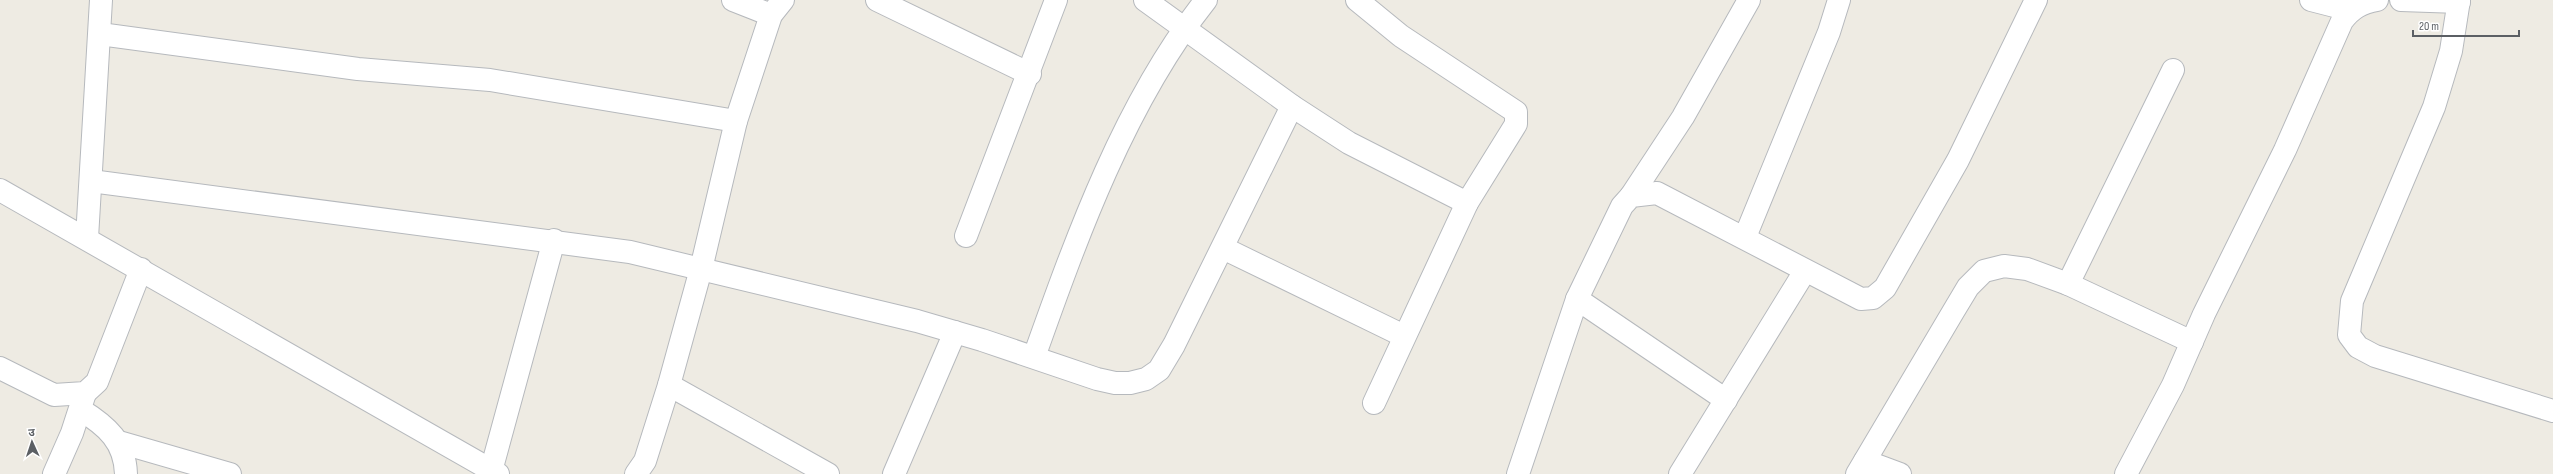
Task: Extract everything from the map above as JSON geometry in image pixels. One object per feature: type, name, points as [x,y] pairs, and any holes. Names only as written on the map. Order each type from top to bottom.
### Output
[{"type":"street","points":[[87,238],[101,0]]},
{"type":"street","points":[[636,474],[645,461],[669,385],[700,268],[736,121],[777,8],[733,0]]},
{"type":"street","points":[[877,0],[1030,74]]},
{"type":"street","points":[[966,236],[1030,74],[1056,0]]},
{"type":"street","points":[[1144,0],[1292,106],[1349,143],[1467,202]]},
{"type":"street","points":[[1034,357],[1070,257],[1100,183],[1139,106],[1184,28],[1206,0]]},
{"type":"street","points":[[1357,0],[1400,36],[1516,112],[1516,124],[1467,202],[1374,402]]},
{"type":"street","points":[[1518,474],[1577,299],[1622,206],[1631,196],[1684,116],[1749,0]]},
{"type":"street","points":[[1744,237],[1829,32],[1839,0]]},
{"type":"street","points":[[1631,196],[1657,192],[1744,237],[1805,271],[1861,299],[1873,298],[1885,288],[1958,160],[2036,0]]},
{"type":"street","points":[[2311,0],[2350,10]]},
{"type":"street","points":[[2126,474],[2173,385],[2192,342],[2285,150],[2342,21],[2350,10],[2363,2],[2377,0]]},
{"type":"street","points":[[2401,0],[2459,1],[2451,51],[2434,107],[2352,301],[2348,335],[2358,347],[2375,356],[2553,410]]},
{"type":"street","points":[[100,34],[358,69],[490,80],[736,121]]},
{"type":"street","points":[[2068,284],[2173,70]]},
{"type":"street","points":[[91,181],[554,240],[630,252],[955,332],[1097,379],[1115,383],[1130,383],[1146,379],[1159,370],[1174,345],[1292,106]]},
{"type":"street","points":[[0,190],[142,269],[494,472],[554,240]]},
{"type":"street","points":[[1223,248],[1404,336]]},
{"type":"street","points":[[1900,474],[1861,467],[1956,306],[1968,287],[1984,271],[2004,266],[2027,269],[2068,284],[2192,342]]},
{"type":"street","points":[[54,474],[83,401],[98,382],[142,269]]},
{"type":"street","points":[[1680,474],[1805,271]]},
{"type":"street","points":[[1577,299],[1726,400]]},
{"type":"street","points":[[894,474],[955,332]]},
{"type":"street","points":[[0,368],[54,395],[83,401],[110,429],[119,442],[124,454],[126,474]]},
{"type":"street","points":[[669,385],[828,474]]},
{"type":"street","points":[[119,442],[230,474]]}]
